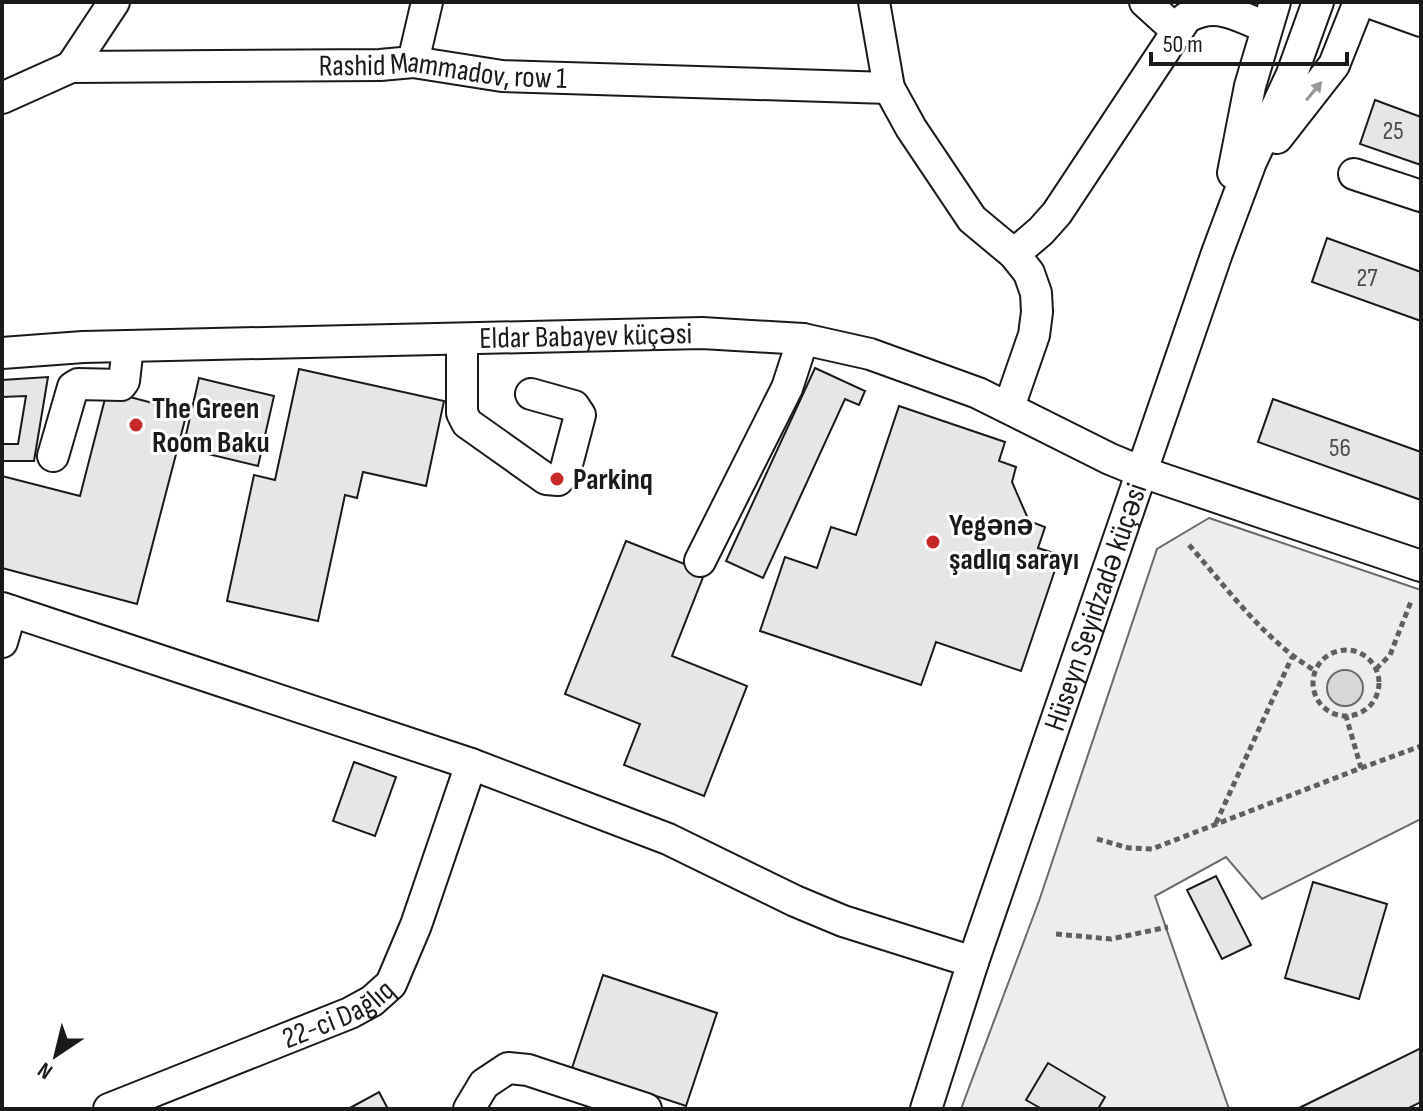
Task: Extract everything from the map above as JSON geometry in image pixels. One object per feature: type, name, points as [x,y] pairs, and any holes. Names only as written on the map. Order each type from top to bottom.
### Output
[{"type":"street","points":[[71,67],[114,2]]},
{"type":"street","points":[[413,62],[427,2]]},
{"type":"street","points":[[874,2],[889,88],[911,128],[972,219],[1014,254],[1029,273],[1036,293],[1034,335],[1009,407]]},
{"type":"street","points":[[1145,2],[1177,31]]},
{"type":"street","points":[[1217,253],[1251,162],[1298,60],[1318,2]]},
{"type":"street","points":[[1217,253],[1275,141],[1334,65],[1359,2]]},
{"type":"street","points":[[1368,2],[1421,21]]},
{"type":"street","points":[[1014,254],[1057,213],[1186,18],[1215,5],[1271,15],[1250,86],[1217,253]]},
{"type":"street","name":"Rashid Mammadov, row 1","points":[[2,98],[71,67],[380,65],[413,62],[502,76],[889,88]]},
{"type":"street","points":[[1354,174],[1421,196]]},
{"type":"street","name":"Hüseyn Seyidzadə küçəsi","points":[[926,1109],[973,962],[1217,253]]},
{"type":"street","name":"Eldar Babayev küçəsi","points":[[2,353],[702,333],[803,339],[870,354],[959,384],[1142,472],[1421,566]]},
{"type":"street","points":[[462,339],[462,413],[467,423],[546,479],[558,480],[565,472],[580,415],[574,406],[531,394]]},
{"type":"street","points":[[700,561],[787,388],[803,339]]},
{"type":"street","points":[[53,456],[73,387],[78,384],[121,385],[128,347]]},
{"type":"street","points":[[2,642],[6,610],[471,764],[668,839],[843,921],[973,962]]},
{"type":"street","name":"22-ci Dağlıq","points":[[109,1109],[350,1013],[372,1001],[391,984],[416,925],[471,764]]},
{"type":"street","points":[[469,1109],[484,1084],[508,1068],[528,1070],[646,1109]]},
{"type":"path","points":[[1189,545],[1275,643],[1314,670]]},
{"type":"path","points":[[1376,669],[1390,655],[1412,599]]},
{"type":"path","points":[[1345,649],[1358,652],[1369,659],[1376,669],[1379,682],[1377,695],[1370,706],[1359,713],[1346,716],[1333,714],[1315,696],[1312,683],[1314,670],[1332,652],[1345,649]]},
{"type":"path","points":[[1215,824],[1292,657]]},
{"type":"path","points":[[1346,716],[1361,768]]},
{"type":"path","points":[[1097,839],[1129,848],[1152,849],[1421,746]]},
{"type":"path","points":[[1056,934],[1111,939],[1168,927]]},
{"type":"shaded area","points":[[1209,518],[1421,590],[1421,819],[1262,899],[1226,857],[1155,896],[1229,1109],[961,1109],[1039,901],[1157,549]]},
{"type":"shaded area","points":[[1345,670],[1358,675],[1363,688],[1358,701],[1345,706],[1332,701],[1327,688],[1332,675]]},
{"type":"building","points":[[1375,100],[1421,117],[1421,165],[1360,144]]},
{"type":"building","points":[[1327,238],[1421,272],[1421,321],[1312,282]]},
{"type":"building","points":[[815,368],[865,391],[859,405],[845,399],[763,578],[726,561]]},
{"type":"building","points":[[299,369],[444,401],[426,486],[363,472],[357,498],[345,495],[318,621],[227,601],[254,475],[275,480]]},
{"type":"building","points":[[48,377],[34,461],[2,461],[2,444],[18,444],[26,396],[2,397],[2,380]]},
{"type":"building","points":[[199,378],[274,396],[258,466],[183,448]]},
{"type":"building","points":[[107,391],[187,412],[137,604],[2,568],[2,476],[80,496]]},
{"type":"building","points":[[1273,399],[1421,452],[1421,500],[1258,442]]},
{"type":"building","name":"Yegənə şadlıq sarayı","points":[[899,406],[1005,442],[999,461],[1016,467],[1012,482],[1029,521],[1045,527],[1038,548],[1060,555],[1021,671],[936,642],[921,685],[760,631],[785,557],[817,568],[831,527],[856,535]]},
{"type":"building","points":[[626,541],[705,572],[672,656],[747,686],[704,796],[624,765],[640,724],[565,694]]},
{"type":"building","points":[[354,762],[396,777],[375,836],[333,821]]},
{"type":"building","points":[[1216,876],[1251,945],[1222,959],[1187,890]]},
{"type":"building","points":[[1313,882],[1387,904],[1359,999],[1285,978]]},
{"type":"building","points":[[603,975],[717,1013],[686,1106],[572,1068]]},
{"type":"building","points":[[1421,1048],[1421,1102],[1407,1109],[1297,1109]]},
{"type":"building","points":[[1048,1063],[1105,1097],[1098,1109],[1042,1109],[1026,1100]]},
{"type":"building","points":[[379,1092],[388,1109],[348,1109]]},
{"type":"place","name":"The Green Room Baku","points":[[136,425]]},
{"type":"place","name":"Parkinq","points":[[557,479]]},
{"type":"place","name":"Yegənə şadlıq sarayı","points":[[933,542]]}]
